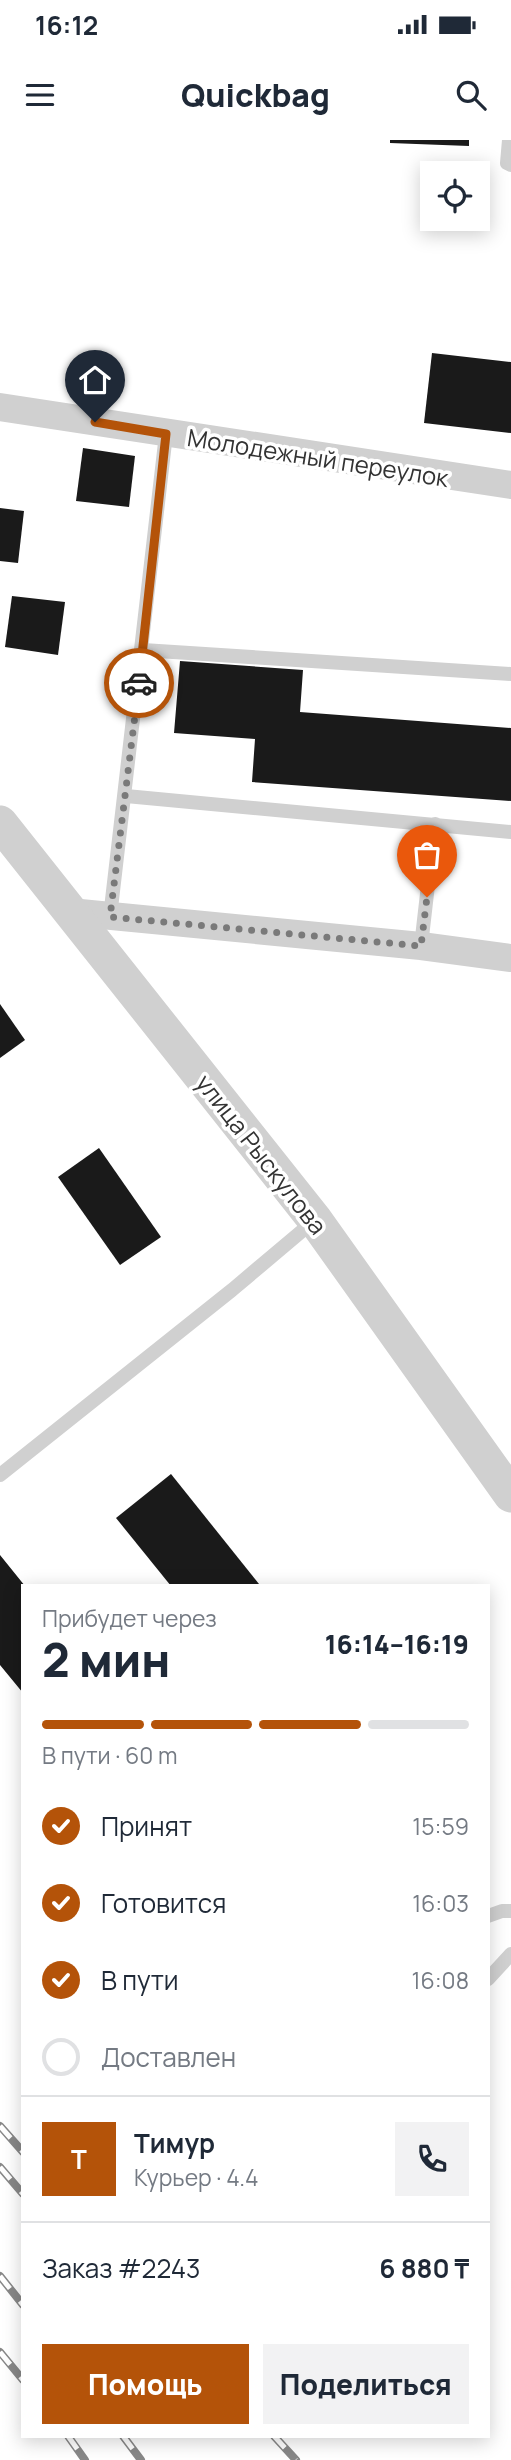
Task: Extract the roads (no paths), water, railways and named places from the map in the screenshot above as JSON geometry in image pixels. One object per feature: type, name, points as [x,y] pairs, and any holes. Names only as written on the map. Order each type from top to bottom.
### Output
[{"type":"street","name":"Молодежный переулок","points":[[0,407],[511,485]]},
{"type":"street","name":"улица Рыскулова","points":[[0,823],[315,1220],[511,1495]]},
{"type":"street","points":[[70,912],[421,946],[511,958]]},
{"type":"lane","points":[[509,140],[507,163],[511,165]]},
{"type":"lane","points":[[110,917],[166,434]]},
{"type":"lane","points":[[143,650],[511,674]]},
{"type":"lane","points":[[126,796],[511,832]]},
{"type":"lane","points":[[421,946],[435,824]]},
{"type":"lane","points":[[0,1475],[232,1290],[315,1220]]},
{"type":"lane","points":[[490,1915],[511,1911]]},
{"type":"lane","points":[[490,1977],[511,1954]]},
{"type":"railway","points":[[0,2126],[21,2150]]},
{"type":"railway","points":[[0,2167],[21,2192]]},
{"type":"railway","points":[[0,2276],[21,2302]]},
{"type":"railway","points":[[0,2352],[21,2378]]},
{"type":"railway","points":[[69,2438],[85,2460]]},
{"type":"railway","points":[[124,2438],[141,2460]]},
{"type":"railway","points":[[276,2438],[296,2460]]}]
